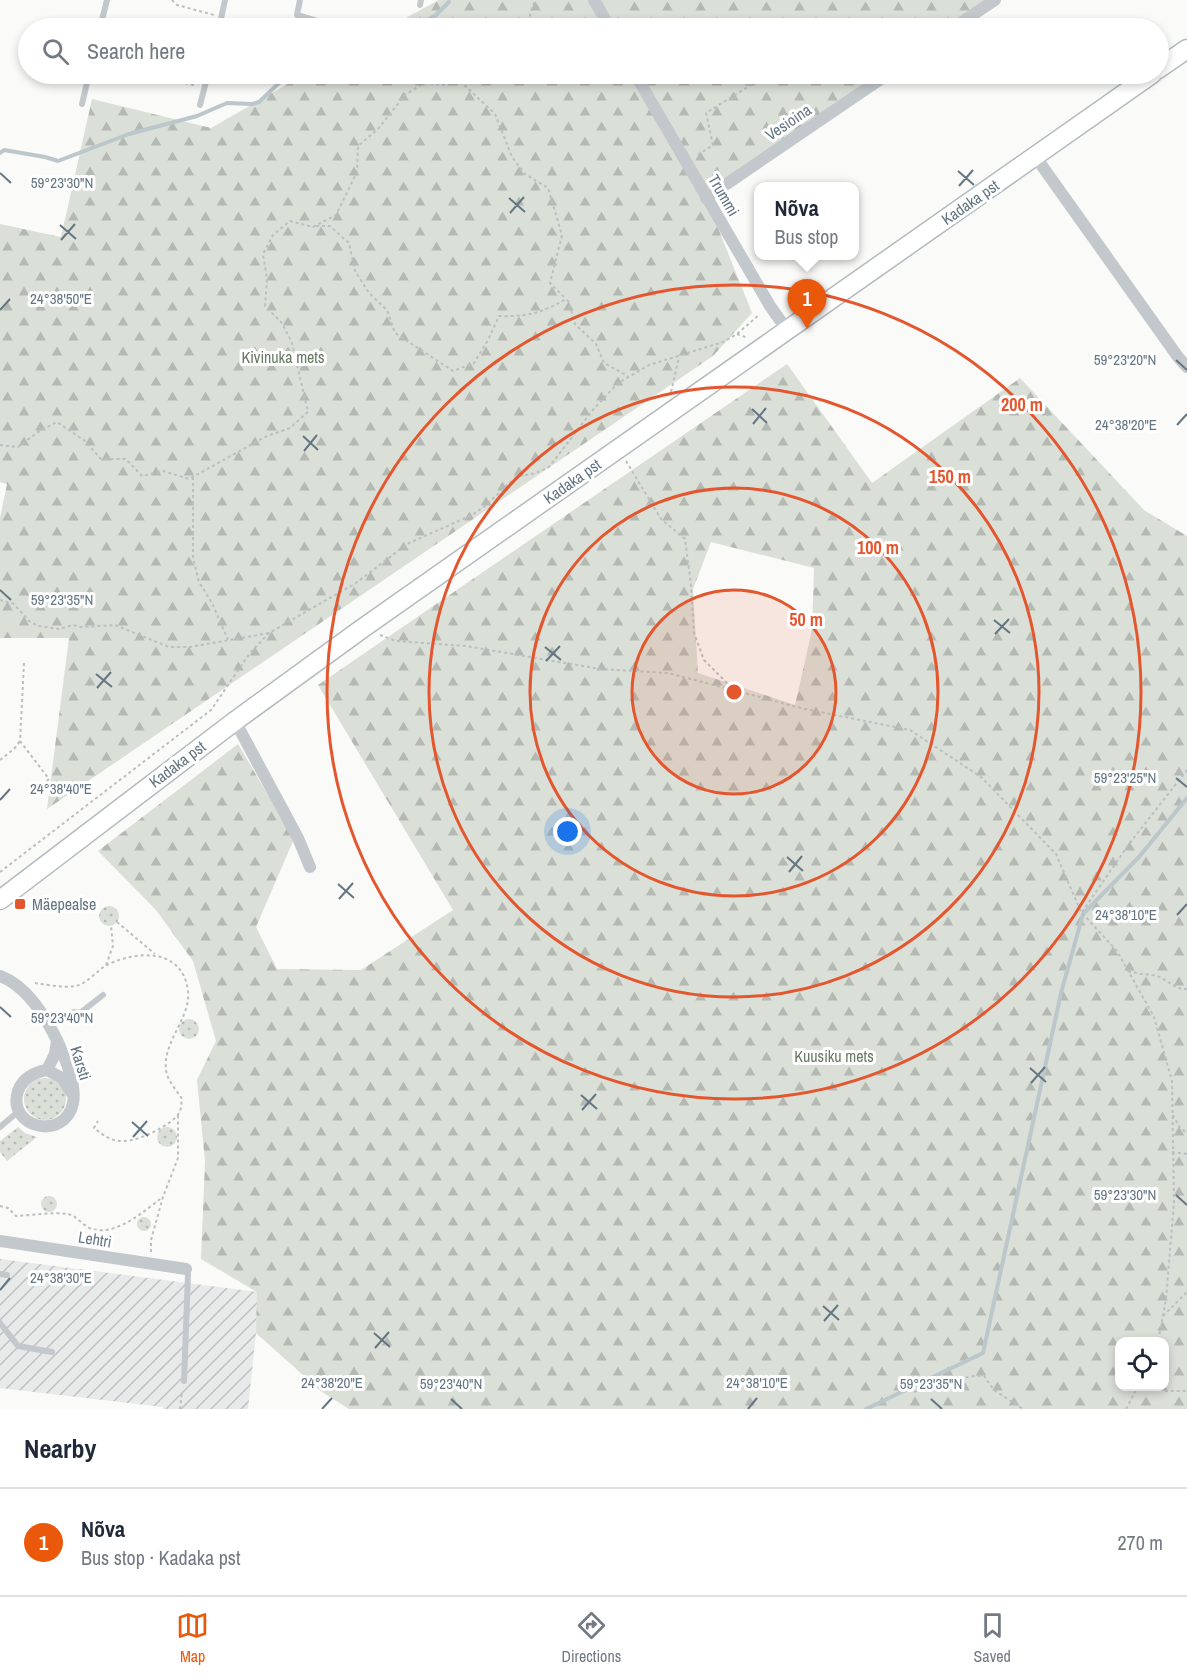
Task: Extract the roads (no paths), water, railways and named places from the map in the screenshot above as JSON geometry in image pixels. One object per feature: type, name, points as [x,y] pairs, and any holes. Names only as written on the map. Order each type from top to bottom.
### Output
[{"type":"main road","points":[[1169,61],[1187,49]]},
{"type":"main road","name":"Kadaka pst","points":[[0,900],[235,720],[363,628],[1138,84]]},
{"type":"street","points":[[594,0],[604,18]]},
{"type":"street","points":[[968,18],[995,0]]},
{"type":"street","name":"Trummi","points":[[641,84],[770,306],[787,330]]},
{"type":"street","name":"Vesioina","points":[[706,198],[873,84]]},
{"type":"street","points":[[1035,156],[1187,367]]},
{"type":"street","points":[[235,720],[298,838],[310,867]]},
{"type":"street","name":"Karsti","points":[[0,976],[20,986],[50,1025],[67,1060],[74,1102],[63,1121],[46,1128],[29,1123],[19,1111]]},
{"type":"street","name":"Karsti","points":[[57,1040],[55,1054],[47,1070],[62,1078],[73,1095]]},
{"type":"street","points":[[19,1111],[17,1095],[21,1085],[29,1077],[47,1070]]},
{"type":"street","name":"Lehtri","points":[[0,1241],[186,1269]]},
{"type":"lane","points":[[102,18],[107,0]]},
{"type":"lane","points":[[221,18],[225,0]]},
{"type":"lane","points":[[300,0],[297,15],[307,18]]},
{"type":"lane","points":[[82,104],[87,84]]},
{"type":"lane","points":[[200,105],[205,84]]},
{"type":"lane","points":[[50,1025],[74,1012],[80,1013],[102,994]]},
{"type":"lane","points":[[0,1127],[19,1111]]},
{"type":"lane","points":[[184,1381],[188,1274],[186,1269]]},
{"type":"lane","points":[[0,1323],[18,1346],[52,1352]]},
{"type":"waterway","points":[[431,18],[449,2]]},
{"type":"waterway","points":[[0,153],[4,150],[58,161],[129,134],[197,116],[227,103],[259,102],[278,84]]},
{"type":"waterway","points":[[866,1409],[983,1353],[1061,993],[1083,914],[1139,857],[1187,798]]},
{"type":"place","name":"Nõva","points":[[807,329]]},
{"type":"place","name":"Mäepealse","points":[[20,904]]},
{"type":"park label","name":"Kivinuka mets","points":[[283,357]]},
{"type":"park label","name":"Kuusiku mets","points":[[834,1056]]}]
